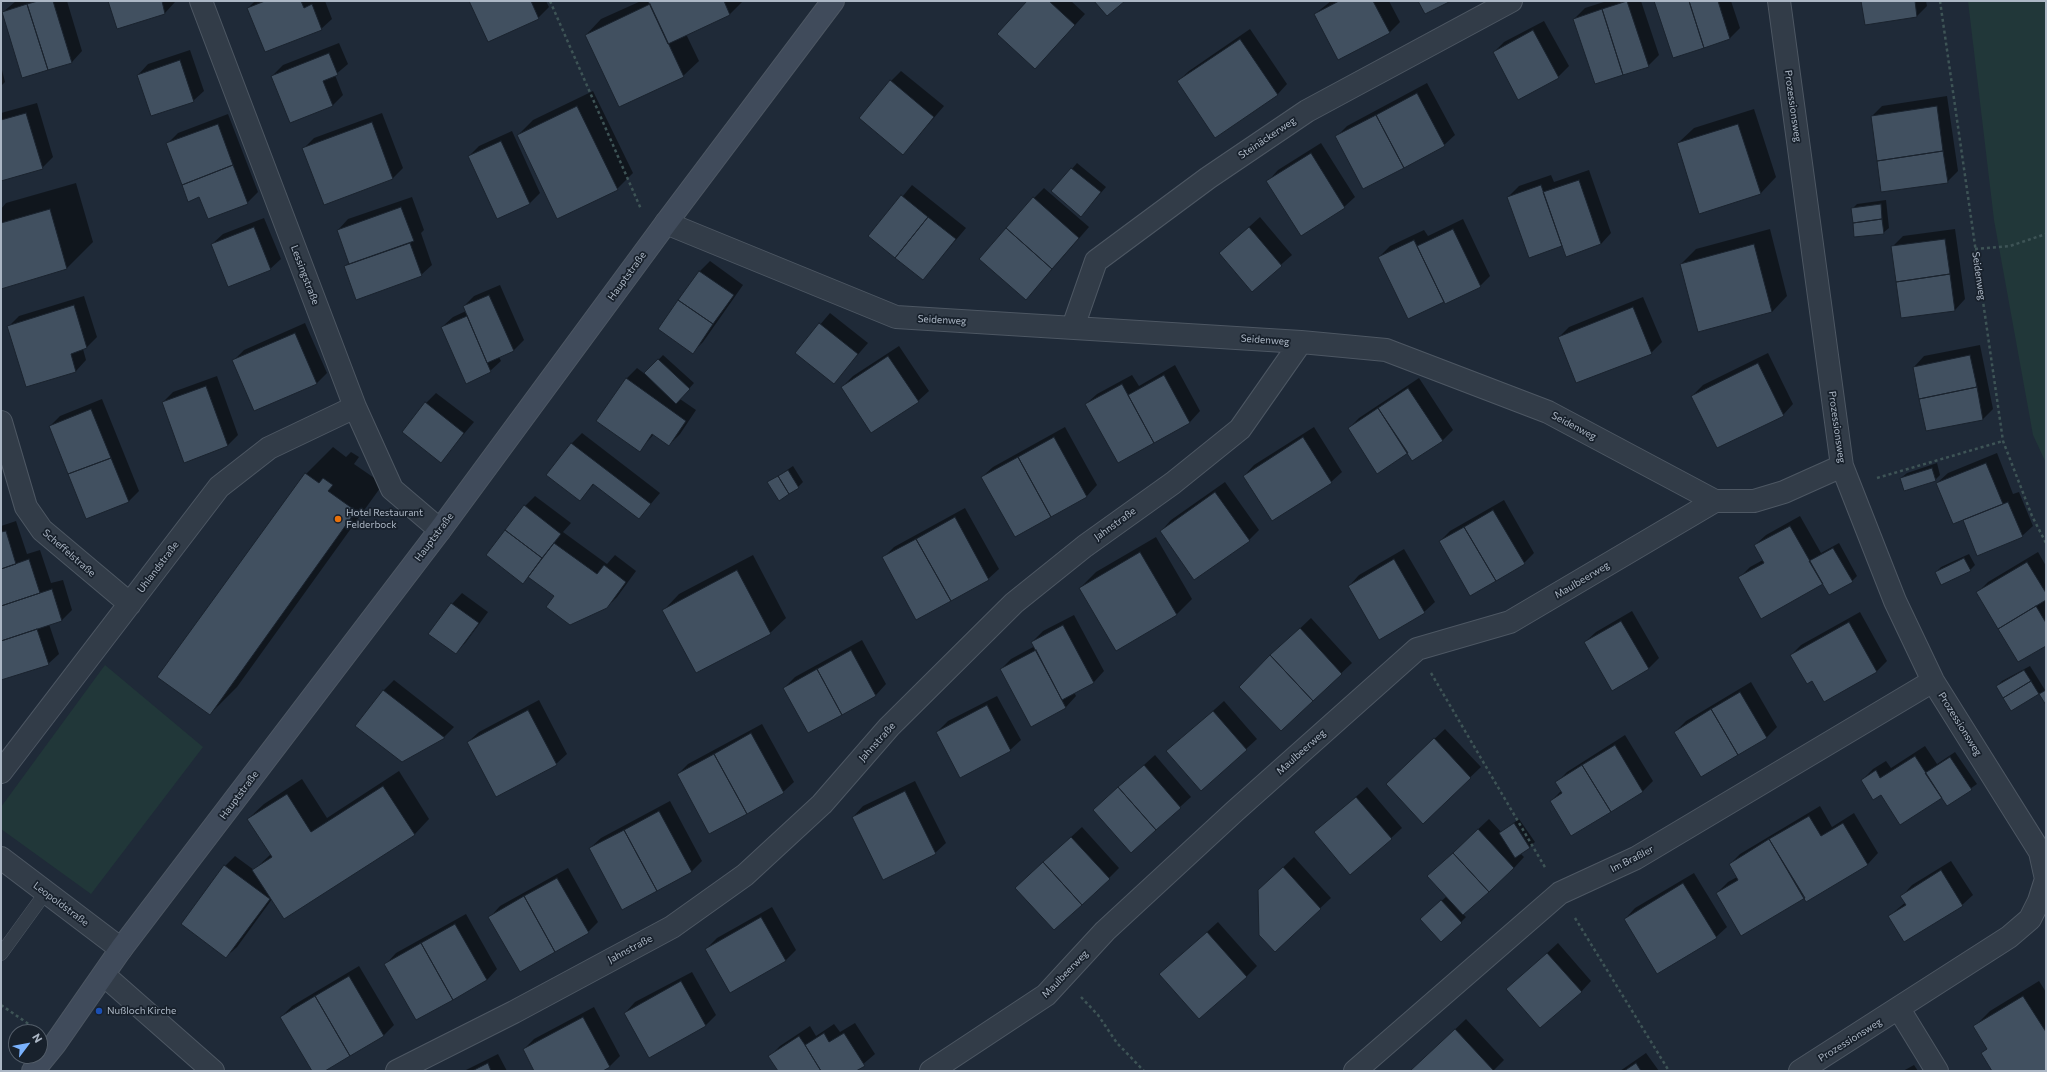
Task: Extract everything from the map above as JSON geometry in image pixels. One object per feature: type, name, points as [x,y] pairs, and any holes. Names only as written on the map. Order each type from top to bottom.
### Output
[{"type":"main road","name":"Hauptstraße","points":[[34,1071],[55,1044],[121,949],[440,530],[660,231],[833,1]]},
{"type":"street","name":"Lessingstraße","points":[[201,1],[355,406],[392,489],[440,530]]},
{"type":"street","name":"Steinäckerweg","points":[[1073,327],[1096,261],[1102,256],[1208,178],[1307,111],[1511,1]]},
{"type":"street","name":"Prozessionsweg","points":[[1779,1],[1842,466],[1895,602],[1933,681],[2040,852],[2046,879],[2040,901],[2030,919],[2009,938],[1800,1071]]},
{"type":"street","name":"Seidenweg","points":[[660,231],[896,317],[1301,342],[1386,350],[1548,412],[1714,501],[1754,501],[1784,492],[1842,466]]},
{"type":"street","name":"Jahnstraße","points":[[397,1071],[514,1012],[672,927],[745,875],[822,804],[889,727],[1014,603],[1085,546],[1173,483],[1240,429],[1301,342]]},
{"type":"street","name":"Uhlandstraße","points":[[1,772],[219,487],[269,448],[355,406]]},
{"type":"street","name":"Scheffelstraße","points":[[1,422],[26,507],[42,530],[130,604]]},
{"type":"street","name":"Maulbeerweg","points":[[931,1071],[1046,995],[1105,931],[1235,811],[1416,649],[1510,622],[1714,501]]},
{"type":"street","name":"Im Braßler","points":[[1355,1071],[1560,893],[1636,858],[1933,681]]},
{"type":"street","name":"Leopoldstraße","points":[[1,858],[121,949]]},
{"type":"street","points":[[104,975],[213,1071]]},
{"type":"street","points":[[1899,1009],[1937,1071]]},
{"type":"lane","points":[[1,954],[46,892]]},
{"type":"path","points":[[550,1],[660,231]]},
{"type":"path","name":"Seidenweg","points":[[1940,1],[2003,441],[2032,516],[2046,543]]},
{"type":"path","points":[[1975,249],[2010,246],[2046,234]]},
{"type":"path","points":[[1842,466],[1873,479],[2003,441]]},
{"type":"path","points":[[1416,649],[1560,893],[1669,1071]]},
{"type":"path","points":[[1062,977],[1098,1015],[1117,1043],[1144,1071]]},
{"type":"path","points":[[1,1005],[29,1024]]},
{"type":"green space","points":[[1968,1],[2046,1],[2046,463],[2033,435],[1994,220]]},
{"type":"green space","points":[[105,665],[203,747],[91,894],[1,829],[1,807]]},
{"type":"building","points":[[38,1],[53,1],[72,63],[48,70],[27,4]]},
{"type":"building","points":[[108,1],[162,1],[165,14],[117,29]]},
{"type":"building","points":[[265,1],[301,1],[304,8],[312,4],[322,30],[265,52],[247,8]]},
{"type":"building","points":[[469,1],[531,1],[539,19],[488,42]]},
{"type":"building","points":[[648,1],[724,1],[730,15],[668,44]]},
{"type":"building","points":[[1027,1],[1049,1],[1075,25],[1035,69],[997,34]]},
{"type":"building","points":[[1094,1],[1125,1],[1107,16]]},
{"type":"building","points":[[1339,1],[1373,1],[1390,33],[1338,60],[1314,14]]},
{"type":"building","points":[[1418,1],[1451,1],[1425,14]]},
{"type":"building","points":[[1627,1],[1649,67],[1623,75],[1602,9]]},
{"type":"building","points":[[1654,1],[1689,1],[1704,48],[1673,58]]},
{"type":"building","points":[[1689,1],[1718,1],[1730,39],[1704,48]]},
{"type":"building","points":[[1861,1],[1915,1],[1917,17],[1865,25]]},
{"type":"building","points":[[27,4],[48,70],[22,78],[2,12]]},
{"type":"building","points":[[650,4],[684,77],[619,107],[585,35]]},
{"type":"building","points":[[1602,9],[1623,75],[1595,84],[1573,19]]},
{"type":"building","points":[[1533,30],[1559,78],[1518,100],[1493,52]]},
{"type":"building","points":[[1240,39],[1278,95],[1215,138],[1177,81]]},
{"type":"building","points":[[329,53],[338,75],[323,81],[333,106],[290,123],[271,76]]},
{"type":"building","points":[[180,60],[194,102],[151,116],[137,75]]},
{"type":"building","points":[[890,80],[934,117],[903,155],[859,118]]},
{"type":"building","points":[[1417,93],[1445,146],[1404,168],[1376,115]]},
{"type":"building","points":[[577,106],[618,190],[557,219],[517,135]]},
{"type":"building","points":[[1937,106],[1943,151],[1877,161],[1871,116]]},
{"type":"building","points":[[26,113],[43,169],[1,181],[1,120]]},
{"type":"building","points":[[1376,115],[1404,168],[1363,189],[1335,136]]},
{"type":"building","points":[[372,122],[393,179],[324,205],[302,148]]},
{"type":"building","points":[[218,124],[233,165],[182,185],[166,143]]},
{"type":"building","points":[[1738,124],[1761,194],[1699,214],[1677,143]]},
{"type":"building","points":[[501,141],[530,204],[497,219],[468,156]]},
{"type":"building","points":[[1943,151],[1948,183],[1881,192],[1877,161]]},
{"type":"building","points":[[1311,153],[1345,208],[1301,236],[1266,181]]},
{"type":"building","points":[[233,165],[248,204],[208,219],[199,197],[188,202],[182,185]]},
{"type":"building","points":[[1071,168],[1101,192],[1081,217],[1051,191]]},
{"type":"building","points":[[1579,180],[1601,244],[1566,257],[1543,192]]},
{"type":"building","points":[[1541,185],[1562,246],[1529,258],[1507,197]]},
{"type":"building","points":[[901,195],[928,217],[895,258],[868,236]]},
{"type":"building","points":[[1033,197],[1079,238],[1052,269],[1006,228]]},
{"type":"building","points":[[1881,204],[1882,219],[1853,223],[1851,208]]},
{"type":"building","points":[[401,207],[414,241],[349,264],[337,230]]},
{"type":"building","points":[[50,209],[67,269],[1,289],[1,223]]},
{"type":"building","points":[[928,217],[956,239],[923,280],[895,258]]},
{"type":"building","points":[[1882,219],[1884,234],[1854,237],[1853,223]]},
{"type":"building","points":[[254,227],[271,270],[228,287],[211,244]]},
{"type":"building","points":[[1249,227],[1282,266],[1252,292],[1219,253]]},
{"type":"building","points":[[1006,228],[1052,269],[1026,300],[979,259]]},
{"type":"building","points":[[1453,229],[1481,287],[1445,304],[1417,246]]},
{"type":"building","points":[[1945,239],[1950,274],[1896,282],[1891,246]]},
{"type":"building","points":[[1414,240],[1444,302],[1408,319],[1378,257]]},
{"type":"building","points":[[410,243],[422,276],[356,300],[344,266]]},
{"type":"building","points":[[1754,244],[1772,312],[1698,332],[1680,264]]},
{"type":"building","points":[[699,271],[734,295],[713,324],[678,300]]},
{"type":"building","points":[[1950,274],[1955,311],[1901,318],[1896,282]]},
{"type":"building","points":[[489,295],[514,351],[487,363],[463,306]]},
{"type":"building","points":[[678,300],[713,324],[693,354],[658,329]]},
{"type":"building","points":[[74,305],[87,348],[71,354],[76,372],[26,387],[7,326]]},
{"type":"building","points":[[1633,307],[1652,354],[1576,383],[1558,337]]},
{"type":"building","points":[[467,316],[491,372],[466,384],[441,327]]},
{"type":"building","points":[[819,323],[858,354],[834,384],[795,353]]},
{"type":"building","points":[[295,333],[317,384],[254,411],[232,360]]},
{"type":"building","points":[[1970,355],[1977,387],[1919,399],[1913,367]]},
{"type":"building","points":[[888,356],[919,402],[871,433],[841,387]]},
{"type":"building","points":[[658,359],[690,389],[676,404],[644,373]]},
{"type":"building","points":[[1758,363],[1784,416],[1717,448],[1691,396]]},
{"type":"building","points":[[1164,375],[1190,423],[1154,443],[1128,395]]},
{"type":"building","points":[[626,378],[686,421],[669,446],[652,434],[640,452],[596,421]]},
{"type":"building","points":[[1122,384],[1154,443],[1118,463],[1085,404]]},
{"type":"building","points":[[206,386],[228,446],[184,463],[162,402]]},
{"type":"building","points":[[1977,387],[1983,420],[1926,431],[1919,399]]},
{"type":"building","points":[[1408,388],[1443,441],[1412,461],[1378,408]]},
{"type":"building","points":[[425,402],[464,433],[441,463],[402,432]]},
{"type":"building","points":[[1378,408],[1408,453],[1377,474],[1348,428]]},
{"type":"building","points":[[91,409],[111,458],[68,474],[49,426]]},
{"type":"building","points":[[1054,437],[1087,497],[1051,517],[1018,457]]},
{"type":"building","points":[[1303,437],[1332,483],[1272,521],[1243,476]]},
{"type":"building","points":[[571,443],[651,504],[639,519],[593,484],[580,501],[546,475]]},
{"type":"building","points":[[1018,457],[1051,517],[1015,537],[981,477]]},
{"type":"building","points":[[111,458],[129,502],[86,519],[68,474]]},
{"type":"building","points":[[1986,463],[2003,504],[1953,524],[1936,483]]},
{"type":"building","points":[[1932,468],[1936,481],[1904,491],[1900,478]]},
{"type":"building","points":[[788,470],[799,488],[789,494],[778,476]]},
{"type":"building","points":[[305,473],[319,483],[323,478],[333,485],[328,491],[356,511],[210,715],[157,677]]},
{"type":"building","points":[[778,476],[789,494],[779,501],[767,482]]},
{"type":"building","points":[[1215,492],[1250,541],[1194,580],[1160,531]]},
{"type":"building","points":[[2008,502],[2023,537],[1977,556],[1963,520]]},
{"type":"building","points":[[524,505],[561,534],[542,558],[505,530]]},
{"type":"building","points":[[1493,510],[1525,564],[1496,581],[1464,527]]},
{"type":"building","points":[[955,517],[989,580],[951,601],[916,539]]},
{"type":"building","points":[[1790,526],[1823,584],[1761,619],[1738,577],[1764,563],[1754,545]]},
{"type":"building","points":[[1464,527],[1496,581],[1470,596],[1439,541]]},
{"type":"building","points":[[505,530],[542,558],[523,584],[486,555]]},
{"type":"building","points":[[6,531],[16,564],[1,569],[1,532]]},
{"type":"building","points":[[916,539],[951,601],[916,620],[882,557]]},
{"type":"building","points":[[554,543],[597,574],[604,565],[626,582],[607,608],[570,625],[546,607],[554,596],[528,577]]},
{"type":"building","points":[[1833,548],[1853,582],[1829,595],[1809,561]]},
{"type":"building","points":[[1140,552],[1177,615],[1116,651],[1079,588]]},
{"type":"building","points":[[1964,558],[1971,571],[1941,585],[1935,572]]},
{"type":"building","points":[[29,559],[40,593],[1,606],[1,569]]},
{"type":"building","points":[[1394,559],[1425,613],[1379,640],[1348,586]]},
{"type":"building","points":[[2027,562],[2046,593],[2046,600],[1998,629],[1976,592]]},
{"type":"building","points":[[737,570],[771,634],[696,673],[662,610]]},
{"type":"building","points":[[52,589],[62,621],[1,641],[1,606]]},
{"type":"building","points":[[451,603],[479,623],[456,654],[428,634]]},
{"type":"building","points":[[2036,606],[2046,623],[2046,646],[2018,662],[1998,629]]},
{"type":"building","points":[[1621,621],[1649,669],[1612,691],[1584,642]]},
{"type":"building","points":[[1849,622],[1877,672],[1824,702],[1812,681],[1807,684],[1790,655]]},
{"type":"building","points":[[1063,625],[1094,683],[1062,700],[1031,642]]},
{"type":"building","points":[[1300,628],[1342,674],[1313,701],[1270,655]]},
{"type":"building","points":[[37,629],[49,665],[1,680],[1,641]]},
{"type":"building","points":[[851,650],[876,696],[842,715],[817,669]]},
{"type":"building","points":[[1036,650],[1066,708],[1031,727],[1000,669]]},
{"type":"building","points":[[1270,655],[1313,701],[1281,731],[1239,687]]},
{"type":"building","points":[[817,669],[842,715],[808,733],[783,688]]},
{"type":"building","points":[[2024,670],[2031,681],[2003,698],[1996,686]]},
{"type":"building","points":[[2031,681],[2039,694],[2011,711],[2003,698]]},
{"type":"building","points":[[383,690],[445,738],[402,762],[355,726]]},
{"type":"building","points":[[2046,690],[2046,705],[2039,694]]},
{"type":"building","points":[[1740,692],[1767,738],[1738,755],[1711,709]]},
{"type":"building","points":[[987,705],[1011,751],[960,778],[936,732]]},
{"type":"building","points":[[1711,709],[1738,755],[1701,777],[1674,732]]},
{"type":"building","points":[[528,710],[557,765],[496,797],[467,742]]},
{"type":"building","points":[[1213,711],[1247,750],[1201,791],[1166,751]]},
{"type":"building","points":[[751,733],[784,793],[747,814],[714,754]]},
{"type":"building","points":[[1434,738],[1471,778],[1423,824],[1386,784]]},
{"type":"building","points":[[1615,745],[1643,792],[1611,812],[1582,765]]},
{"type":"building","points":[[714,754],[747,814],[709,834],[677,774]]},
{"type":"building","points":[[1915,756],[1942,798],[1900,825],[1881,795],[1873,800],[1861,780],[1876,770],[1880,778]]},
{"type":"building","points":[[1950,757],[1972,790],[1947,806],[1925,773]]},
{"type":"building","points":[[1144,765],[1181,808],[1156,830],[1118,787]]},
{"type":"building","points":[[1582,765],[1611,812],[1571,836],[1550,801],[1562,793],[1555,782]]},
{"type":"building","points":[[383,786],[415,835],[284,919],[252,870],[272,857],[247,819],[287,794],[311,832]]},
{"type":"building","points":[[1118,787],[1156,830],[1131,853],[1093,810]]},
{"type":"building","points":[[905,791],[936,854],[883,880],[852,817]]},
{"type":"building","points":[[1356,797],[1392,839],[1350,875],[1314,832]]},
{"type":"building","points":[[659,811],[692,872],[657,891],[624,830]]},
{"type":"building","points":[[1809,816],[1821,836],[1843,823],[1868,865],[1806,902],[1769,839]]},
{"type":"building","points":[[1514,823],[1530,848],[1515,858],[1499,833]]},
{"type":"building","points":[[1478,829],[1514,868],[1489,892],[1453,853]]},
{"type":"building","points":[[624,830],[657,891],[622,910],[589,848]]},
{"type":"building","points":[[1071,837],[1110,879],[1082,905],[1043,862]]},
{"type":"building","points":[[1769,839],[1805,898],[1741,936],[1716,893],[1738,880],[1729,864]]},
{"type":"building","points":[[1453,853],[1489,892],[1463,915],[1427,876]]},
{"type":"building","points":[[1043,862],[1082,905],[1054,930],[1015,888]]},
{"type":"building","points":[[224,865],[270,899],[226,958],[181,924]]},
{"type":"building","points":[[1283,867],[1321,909],[1275,952],[1259,935],[1258,890]]},
{"type":"building","points":[[1941,870],[1963,906],[1904,942],[1888,916],[1906,905],[1900,896]]},
{"type":"building","points":[[557,878],[589,933],[555,952],[524,896]]},
{"type":"building","points":[[1683,883],[1717,938],[1657,974],[1624,919]]},
{"type":"building","points":[[524,896],[555,952],[520,972],[488,917]]},
{"type":"building","points":[[1441,900],[1462,923],[1441,942],[1420,919]]},
{"type":"building","points":[[761,917],[786,961],[730,993],[705,949]]},
{"type":"building","points":[[455,924],[487,980],[453,1000],[421,943]]},
{"type":"building","points":[[1207,932],[1247,977],[1199,1019],[1159,974]]},
{"type":"building","points":[[421,943],[453,1000],[416,1020],[384,964]]},
{"type":"building","points":[[1547,953],[1582,992],[1540,1028],[1506,989]]},
{"type":"building","points":[[349,976],[384,1036],[350,1056],[315,996]]},
{"type":"building","points":[[681,981],[706,1026],[649,1058],[624,1013]]},
{"type":"building","points":[[315,996],[350,1056],[325,1071],[312,1071],[280,1017]]},
{"type":"building","points":[[2023,996],[2046,1032],[2046,1071],[1992,1071],[1981,1053],[1987,1049],[1973,1026]]},
{"type":"building","points":[[583,1017],[610,1067],[603,1071],[534,1071],[523,1049]]},
{"type":"building","points":[[1455,1029],[1494,1071],[1410,1071]]},
{"type":"building","points":[[824,1033],[829,1042],[844,1033],[865,1066],[856,1071],[821,1071],[805,1045]]},
{"type":"building","points":[[799,1036],[821,1071],[778,1071],[768,1056]]},
{"type":"building","points":[[488,1063],[491,1071],[472,1071]]},
{"type":"building","points":[[1636,1063],[1641,1071],[1624,1071]]},
{"type":"place","name":"Hotel Restaurant Felderbock","points":[[338,519]]},
{"type":"place","name":"Nußloch Kirche","points":[[99,1011]]}]
